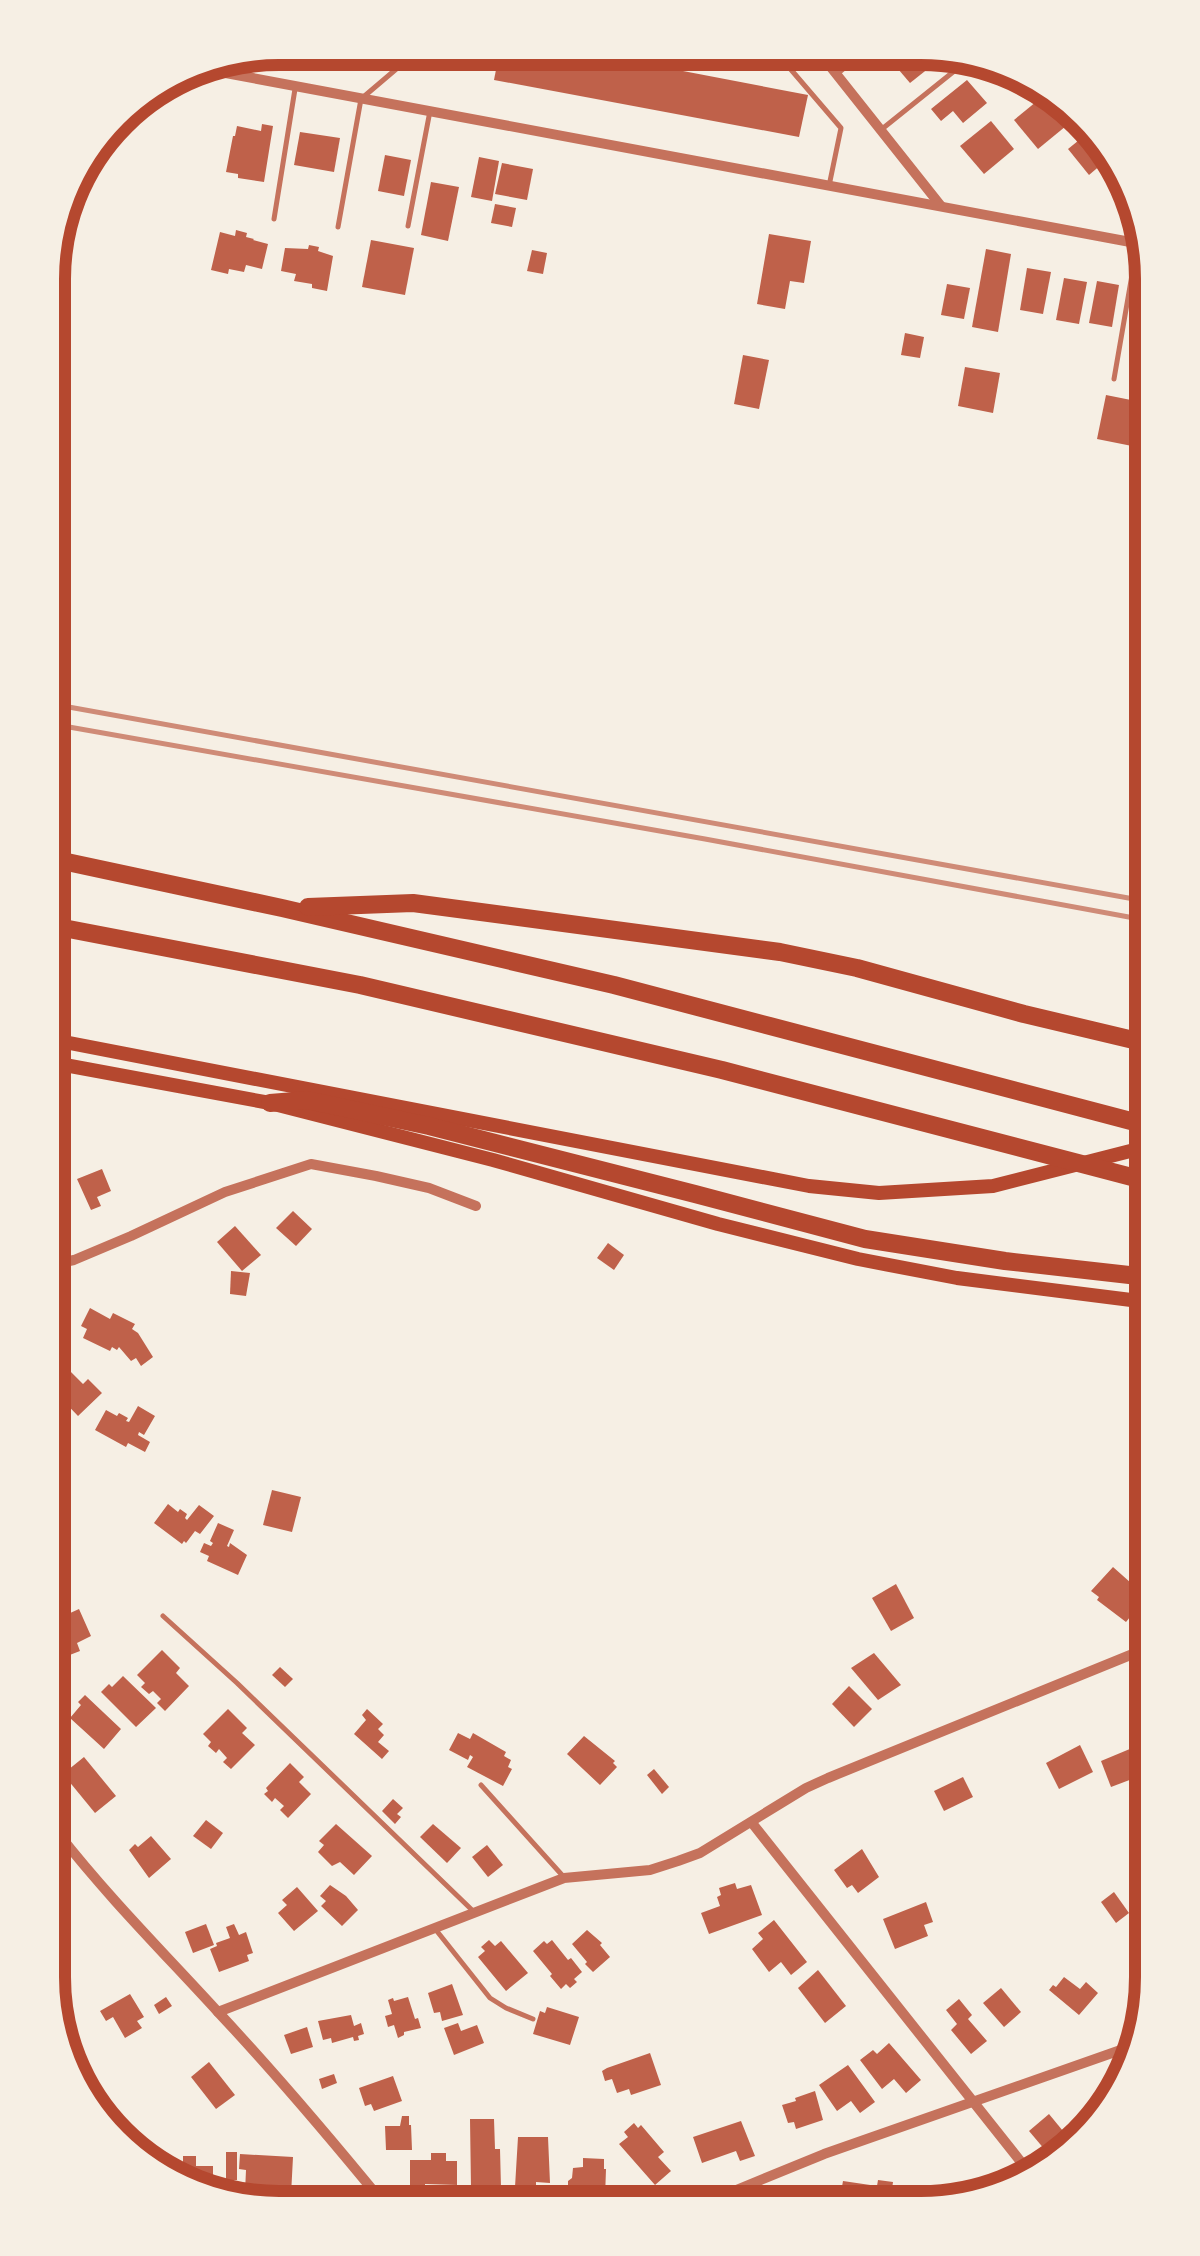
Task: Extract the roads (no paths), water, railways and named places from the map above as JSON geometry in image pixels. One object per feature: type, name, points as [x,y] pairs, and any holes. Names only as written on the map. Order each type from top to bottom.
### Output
[{"type":"highway","points":[[65,862],[614,984],[1135,1123]]},
{"type":"highway","points":[[282,908],[414,903],[780,952],[857,968],[1135,1041]]},
{"type":"highway","points":[[65,928],[398,994],[722,1070],[1135,1178]]},
{"type":"highway","points":[[270,1103],[307,1100],[429,1126],[865,1240],[1135,1276]]},
{"type":"main road","points":[[65,1042],[809,1186],[878,1194],[993,1186],[1135,1150]]},
{"type":"main road","points":[[65,1065],[270,1103],[858,1258],[957,1278],[1135,1300]]},
{"type":"street","points":[[830,65],[942,207]]},
{"type":"street","points":[[223,72],[1131,243]]},
{"type":"street","points":[[65,1262],[226,1192],[310,1164],[429,1188],[476,1206]]},
{"type":"street","points":[[218,2012],[564,1878],[650,1870],[700,1853],[806,1788],[1135,1653]]},
{"type":"street","points":[[752,1823],[1023,2165]]},
{"type":"street","points":[[65,1843],[374,2191]]},
{"type":"street","points":[[734,2191],[824,2154],[1123,2049]]},
{"type":"lane","points":[[338,227],[362,99],[401,65]]},
{"type":"lane","points":[[788,65],[841,128],[829,186]]},
{"type":"lane","points":[[837,74],[848,65]]},
{"type":"lane","points":[[882,129],[958,68]]},
{"type":"lane","points":[[274,219],[296,86]]},
{"type":"lane","points":[[408,226],[430,112]]},
{"type":"lane","points":[[1114,379],[1134,269]]},
{"type":"lane","points":[[163,1616],[237,1682],[474,1912]]},
{"type":"lane","points":[[481,1785],[564,1878]]},
{"type":"lane","points":[[434,1928],[490,1998],[533,2018]]},
{"type":"railway","points":[[65,706],[1135,899]]},
{"type":"railway","points":[[65,726],[1135,918]]}]
